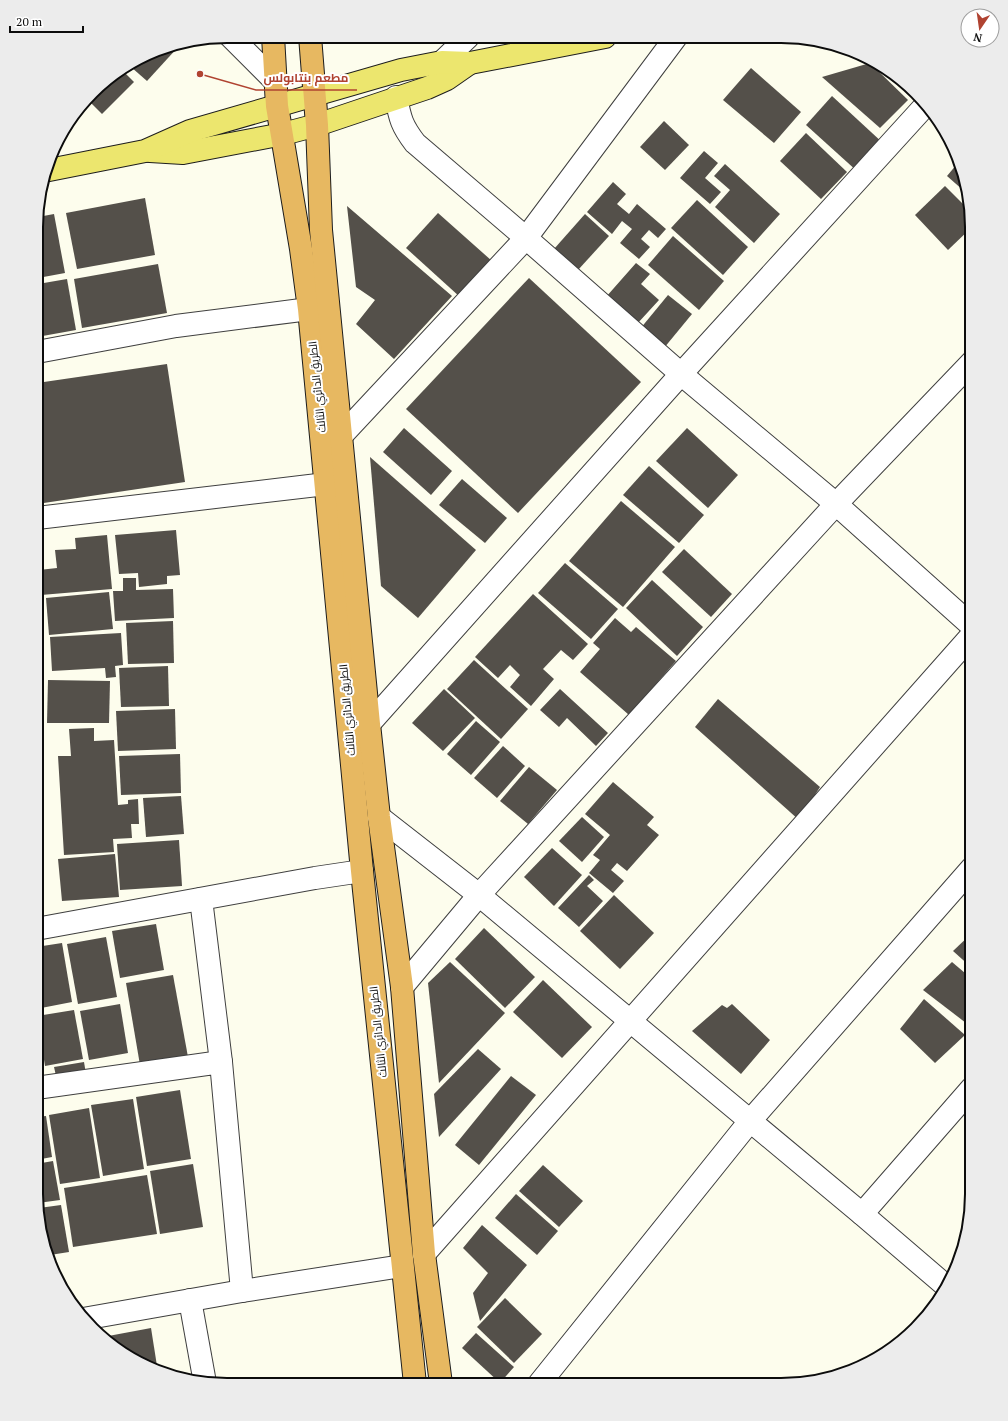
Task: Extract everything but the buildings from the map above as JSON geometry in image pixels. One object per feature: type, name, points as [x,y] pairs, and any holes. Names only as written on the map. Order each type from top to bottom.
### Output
[{"type":"highway","name":"الطريق الدائري الثالث","points":[[273,43],[274,80],[277,106],[283,134],[309,309],[362,871],[414,1378]]},
{"type":"highway","name":"الطريق الدائري الثالث","points":[[310,43],[317,125],[321,230],[369,724],[379,817],[402,987],[424,1254],[440,1378]]},
{"type":"main road","points":[[53,169],[145,151],[190,131],[401,70],[442,62],[470,63],[574,43]]},
{"type":"main road","points":[[145,151],[183,153],[283,134],[317,125],[396,97],[427,88],[440,82],[470,63]]},
{"type":"street","points":[[237,43],[274,80]]},
{"type":"street","points":[[442,62],[462,43]]},
{"type":"street","points":[[342,435],[526,238],[672,43]]},
{"type":"street","points":[[396,97],[404,129],[415,143],[681,374],[836,504],[965,620]]},
{"type":"street","points":[[369,724],[681,374],[922,110]]},
{"type":"street","points":[[43,351],[176,326],[309,309]]},
{"type":"street","points":[[402,987],[479,895],[836,504],[965,369]]},
{"type":"street","points":[[43,517],[326,484]]},
{"type":"street","points":[[424,1254],[965,643]]},
{"type":"street","points":[[379,817],[479,895],[862,1214],[942,1282]]},
{"type":"street","points":[[43,928],[362,871]]},
{"type":"street","points":[[544,1378],[750,1121],[965,876]]},
{"type":"street","points":[[201,899],[221,1062],[242,1292]]},
{"type":"street","points":[[43,1087],[221,1062]]},
{"type":"street","points":[[862,1214],[965,1096]]},
{"type":"street","points":[[91,1318],[402,1266]]},
{"type":"street","points":[[190,1300],[204,1376]]},
{"type":"place","name":"مطعم بنتابولس","points":[[200,74]]}]
